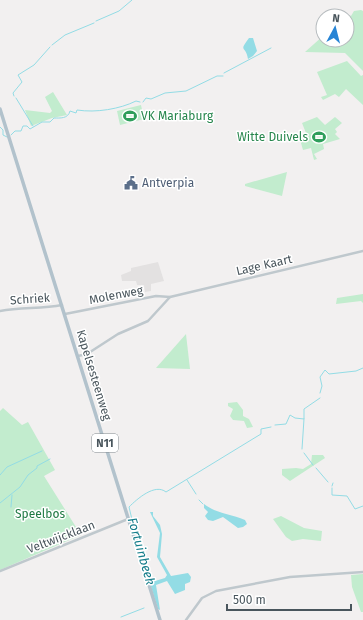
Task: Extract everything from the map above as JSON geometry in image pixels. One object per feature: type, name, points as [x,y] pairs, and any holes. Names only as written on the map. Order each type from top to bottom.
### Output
[{"type":"main road","name":"Kapelsesteenweg","points":[[0,109],[160,620]]},
{"type":"street","name":"Lage Kaart","points":[[170,297],[363,251]]},
{"type":"street","name":"Molenweg","points":[[65,314],[156,296],[170,297]]},
{"type":"street","points":[[78,356],[89,353],[118,334],[148,321],[170,297]]},
{"type":"street","name":"Schriek","points":[[0,311],[24,307],[36,308],[62,305]]},
{"type":"street","name":"Veltwijcklaan","points":[[0,571],[128,519]]},
{"type":"street","points":[[186,620],[202,598],[216,592],[290,577],[363,572]]},
{"type":"shaded area","points":[[158,262],[164,281],[151,284],[151,291],[145,292],[144,285],[137,285],[136,281],[122,281],[121,275],[131,271],[131,268]]},
{"type":"green space","points":[[355,11],[363,11],[363,71],[345,53],[305,52],[315,43],[315,48],[355,48]]},
{"type":"green space","points":[[347,61],[361,76],[363,75],[363,105],[346,89],[339,97],[335,94],[323,100],[321,97],[327,95],[317,72]]},
{"type":"green space","points":[[53,92],[67,115],[52,118],[31,126],[25,110],[50,113],[52,111],[45,97]]},
{"type":"green space","points":[[141,105],[144,119],[120,125],[117,111]]},
{"type":"green space","name":"Witte Duivels","points":[[317,117],[325,125],[335,117],[342,123],[335,129],[337,132],[335,134],[340,139],[323,144],[324,149],[314,154],[317,159],[314,160],[311,148],[303,150],[299,136],[306,133],[302,123]]},
{"type":"green space","points":[[287,172],[282,196],[245,186],[245,184]]},
{"type":"green space","points":[[363,294],[363,303],[361,301],[336,304],[337,298]]},
{"type":"green space","points":[[186,334],[190,369],[156,368]]},
{"type":"green space","points":[[237,402],[243,410],[243,416],[249,419],[253,427],[247,428],[244,421],[233,420],[230,416],[233,409],[228,406],[228,403]]},
{"type":"green space","name":"Speelbos","points":[[3,408],[22,425],[28,422],[55,470],[44,476],[81,535],[0,570],[0,411]]},
{"type":"green space","points":[[312,455],[323,455],[325,458],[290,481],[282,475],[282,469],[303,469],[311,464]]},
{"type":"green space","points":[[281,516],[304,528],[322,531],[321,541],[303,539],[292,541],[286,537],[273,519]]},
{"type":"green space","points":[[363,574],[363,612],[361,612],[352,587],[351,575]]},
{"type":"water","points":[[249,38],[253,38],[257,51],[248,59],[243,48]]},
{"type":"water","points":[[204,504],[218,511],[245,520],[247,524],[238,528],[223,517],[213,521],[208,520],[205,516],[208,512],[204,508]]},
{"type":"water","points":[[150,512],[153,512],[153,516],[160,525],[162,534],[160,557],[171,576],[188,573],[191,577],[190,582],[185,584],[185,590],[175,594],[167,581],[156,585],[160,610],[158,609],[149,580],[155,581],[165,578],[167,575],[157,557],[160,533]]},
{"type":"waterway","points":[[96,21],[119,11],[132,0]]},
{"type":"waterway","points":[[52,45],[65,35],[94,23]]},
{"type":"waterway","points":[[14,96],[13,93],[22,82],[18,75],[34,65],[50,47]]},
{"type":"waterway","points":[[224,73],[271,48]]},
{"type":"waterway","points":[[143,102],[146,98],[151,99],[165,93],[186,91],[217,76],[223,76]]},
{"type":"waterway","points":[[16,98],[33,126]]},
{"type":"waterway","points":[[11,135],[15,131],[21,131],[23,126],[27,126],[30,129],[42,122],[50,122],[54,118],[66,117],[70,111],[76,113],[77,110],[108,110],[136,101],[140,102]]},
{"type":"waterway","points":[[0,127],[3,130],[3,135],[7,137]]},
{"type":"waterway","points":[[320,393],[322,386],[320,377],[325,370],[329,374],[356,371],[363,368]]},
{"type":"waterway","points":[[275,425],[286,424],[290,415],[295,418],[304,419],[304,409],[320,398]]},
{"type":"waterway","points":[[302,449],[304,419]]},
{"type":"waterway","name":"Fortuinbeek","points":[[150,580],[129,507],[146,493],[157,489],[166,492],[261,434],[261,429],[271,427]]},
{"type":"waterway","points":[[0,475],[7,467],[42,451]]},
{"type":"waterway","points":[[304,453],[313,465]]},
{"type":"waterway","points":[[0,503],[20,487],[28,475],[37,468],[37,466],[50,459]]},
{"type":"waterway","points":[[316,468],[328,482]]},
{"type":"waterway","points":[[187,480],[196,494]]},
{"type":"waterway","points":[[332,488],[332,495],[347,496],[355,509],[363,506]]},
{"type":"waterway","points":[[11,507],[12,495]]},
{"type":"waterway","points":[[199,500],[203,504]]},
{"type":"waterway","name":"Fortuinbeek","points":[[121,617],[144,608]]},
{"type":"place","name":"VK Mariaburg","points":[[130,116]]},
{"type":"place","name":"Witte Duivels","points":[[319,137]]},
{"type":"place","name":"Antverpia","points":[[131,183]]}]
